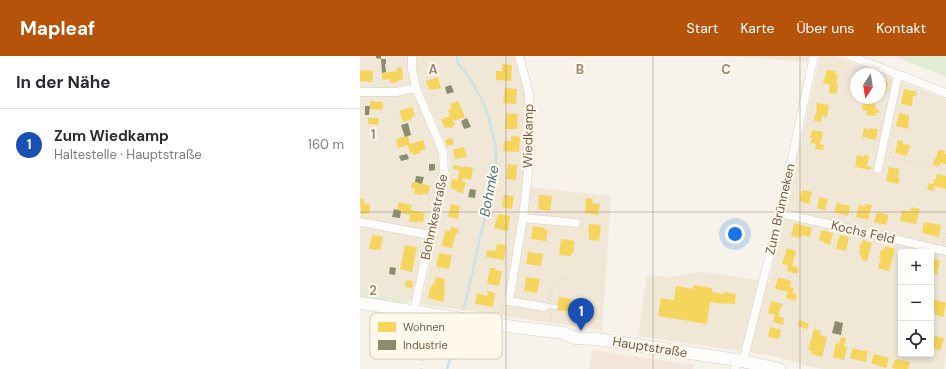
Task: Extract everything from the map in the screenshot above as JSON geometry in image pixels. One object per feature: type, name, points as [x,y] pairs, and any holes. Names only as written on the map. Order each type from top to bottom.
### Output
[{"type":"main road","name":"Hauptstraße","points":[[360,303],[427,313]]},
{"type":"main road","name":"Hauptstraße","points":[[502,325],[563,334],[575,338],[596,339],[738,364],[779,369]]},
{"type":"street","name":"Bohmkestraße","points":[[412,56],[412,69],[416,88],[443,152],[444,171],[414,311]]},
{"type":"street","name":"Wiedkamp","points":[[509,301],[523,218],[530,154],[529,93],[519,56]]},
{"type":"street","name":"Zum Brünneken","points":[[738,364],[780,213],[814,56]]},
{"type":"street","points":[[850,56],[946,93]]},
{"type":"street","points":[[878,169],[898,74]]},
{"type":"street","points":[[360,92],[396,92],[416,88]]},
{"type":"street","name":"Kochs Feld","points":[[780,213],[944,250]]},
{"type":"street","points":[[523,218],[576,223]]},
{"type":"street","points":[[360,222],[430,235]]},
{"type":"street","points":[[509,301],[550,307]]},
{"type":"path","points":[[881,156],[946,169]]},
{"type":"path","points":[[944,250],[946,232]]},
{"type":"path","points":[[549,324],[552,315],[550,307],[556,278],[569,280]]},
{"type":"path","points":[[502,313],[502,310],[509,301]]},
{"type":"path","points":[[421,369],[422,359]]},
{"type":"shaded area","points":[[360,56],[408,56],[408,69],[413,90],[438,152],[440,170],[412,300],[360,291]]},
{"type":"shaded area","points":[[417,56],[524,56],[532,93],[528,187],[611,196],[602,330],[502,316],[502,313],[484,313],[421,304],[450,173],[448,150],[420,86],[417,70]]},
{"type":"shaded area","points":[[724,56],[809,56],[808,62]]},
{"type":"shaded area","points":[[820,56],[833,56],[865,68],[850,68],[850,104],[886,104],[886,76],[946,99],[946,351],[944,369],[824,369],[773,356],[638,336],[647,275],[669,277],[702,272],[769,282]]},
{"type":"shaded area","points":[[592,350],[694,365],[693,369],[589,369]]},
{"type":"green space","points":[[894,56],[946,56],[946,77]]},
{"type":"green space","points":[[360,291],[412,300],[400,303],[360,297]]},
{"type":"building: Wohnen","points":[[502,64],[512,65],[511,81],[496,80],[496,71],[502,71]]},
{"type":"building: Wohnen","points":[[402,67],[403,80],[390,83],[390,79],[382,80],[382,73],[397,71],[397,68]]},
{"type":"building: Wohnen","points":[[360,70],[373,71],[372,82],[360,81]]},
{"type":"building: Wohnen","points":[[827,70],[836,71],[835,75],[838,75],[836,94],[829,93],[830,85],[823,83]]},
{"type":"building: Wohnen","points":[[438,77],[441,88],[429,90],[426,81]]},
{"type":"building: Wohnen","points":[[886,82],[888,82],[886,93]]},
{"type":"building: Wohnen","points":[[505,88],[517,89],[516,104],[503,103]]},
{"type":"building: Wohnen","points":[[904,89],[917,92],[916,96],[913,96],[912,106],[901,104]]},
{"type":"building: Wohnen","points":[[370,101],[382,102],[382,110],[370,109]]},
{"type":"building: Wohnen","points":[[458,101],[465,117],[453,121],[455,125],[453,125],[453,127],[449,129],[449,127],[445,128],[441,119],[450,116],[448,110],[452,108],[450,104]]},
{"type":"building: Wohnen","points":[[817,103],[829,105],[827,117],[822,116],[821,122],[814,121]]},
{"type":"building: Wohnen","points":[[863,104],[876,104],[875,108],[879,110],[879,113],[876,113],[875,116],[866,115],[867,111],[862,110]]},
{"type":"building: Wohnen","points":[[412,107],[415,116],[412,117],[412,119],[403,122],[399,111]]},
{"type":"building: Wohnen","points":[[506,113],[518,114],[517,129],[505,129]]},
{"type":"building: Wohnen","points":[[899,113],[909,115],[908,129],[896,126]]},
{"type":"building: Wohnen","points":[[368,118],[379,118],[378,125],[368,124]]},
{"type":"building: Wohnen","points":[[864,128],[869,130],[869,128],[878,129],[876,140],[862,137]]},
{"type":"building: Wohnen","points":[[812,130],[823,132],[820,144],[824,145],[823,150],[815,149],[816,144],[811,143],[812,138],[810,138]]},
{"type":"building: Wohnen","points":[[408,136],[410,144],[423,140],[426,149],[420,151],[421,153],[413,155],[412,152],[410,153],[408,145],[398,148],[396,139]]},
{"type":"building: Wohnen","points":[[511,136],[520,137],[519,152],[503,151],[504,141],[511,141]]},
{"type":"building: Wohnen","points":[[452,138],[454,144],[447,146],[445,140]]},
{"type":"building: Wohnen","points":[[898,140],[903,141],[903,144],[910,145],[907,156],[895,153]]},
{"type":"building: Wohnen","points":[[464,147],[467,157],[455,159],[453,150]]},
{"type":"building: Wohnen","points":[[938,149],[945,151],[944,154],[946,154],[946,164],[940,163],[940,166],[933,165]]},
{"type":"building: Wohnen","points":[[857,155],[864,157],[864,155],[869,156],[867,166],[871,167],[871,170],[855,167]]},
{"type":"building: Wohnen","points":[[508,164],[517,165],[516,180],[506,179]]},
{"type":"building: Wohnen","points":[[454,165],[473,168],[471,180],[463,178],[462,181],[466,182],[463,193],[457,192],[457,190],[450,188],[452,179],[458,180],[459,170],[453,169]]},
{"type":"building: Wohnen","points":[[889,167],[900,169],[898,178],[900,179],[899,184],[886,181]]},
{"type":"building: Wohnen","points":[[937,174],[946,176],[946,189],[935,186],[934,191],[927,189],[929,183],[933,184]]},
{"type":"building: Wohnen","points":[[415,182],[430,186],[428,195],[423,193],[422,195],[414,194],[415,189],[411,188],[412,183]]},
{"type":"building: Wohnen","points":[[802,190],[812,192],[809,204],[799,201]]},
{"type":"building: Wohnen","points":[[504,195],[514,196],[512,209],[502,207]]},
{"type":"building: Wohnen","points":[[539,195],[552,196],[550,211],[538,209]]},
{"type":"building: Wohnen","points":[[819,197],[828,199],[825,210],[817,208]]},
{"type":"building: Wohnen","points":[[360,198],[364,199],[363,202],[365,202],[365,204],[370,204],[369,214],[361,214]]},
{"type":"building: Wohnen","points":[[586,198],[593,199],[592,203],[600,204],[598,215],[585,213]]},
{"type":"building: Wohnen","points":[[399,202],[412,205],[411,210],[425,213],[423,222],[417,221],[417,223],[409,221],[410,215],[401,213],[401,211],[397,210]]},
{"type":"building: Wohnen","points":[[837,203],[850,206],[848,216],[834,212]]},
{"type":"building: Wohnen","points":[[451,204],[460,206],[458,219],[448,217]]},
{"type":"building: Wohnen","points":[[866,204],[872,205],[868,220],[856,217],[859,205],[865,207]]},
{"type":"building: Wohnen","points":[[911,207],[920,209],[916,224],[900,221],[902,210],[910,212]]},
{"type":"building: Wohnen","points":[[877,212],[889,215],[886,225],[874,222]]},
{"type":"building: Wohnen","points":[[498,214],[510,216],[508,231],[494,228]]},
{"type":"building: Wohnen","points":[[924,222],[941,225],[939,237],[922,233]]},
{"type":"building: Wohnen","points":[[794,223],[812,228],[810,237],[802,235],[801,238],[791,236]]},
{"type":"building: Wohnen","points":[[589,224],[601,225],[599,241],[589,240]]},
{"type":"building: Wohnen","points":[[533,226],[548,230],[546,241],[531,239]]},
{"type":"building: Wohnen","points":[[451,227],[459,229],[458,234],[456,233],[452,248],[442,246],[445,230],[450,231]]},
{"type":"building: Wohnen","points":[[821,230],[833,233],[830,245],[819,240]]},
{"type":"building: Wohnen","points":[[372,235],[383,237],[380,250],[369,249]]},
{"type":"building: Wohnen","points":[[840,235],[849,237],[846,251],[836,249]]},
{"type":"building: Wohnen","points":[[561,239],[575,241],[571,256],[559,255]]},
{"type":"building: Wohnen","points":[[862,240],[872,243],[867,261],[861,260],[862,255],[859,255],[859,248]]},
{"type":"building: Wohnen","points":[[497,244],[506,245],[504,260],[486,257],[487,250],[496,251]]},
{"type":"building: Wohnen","points":[[405,245],[417,247],[412,272],[400,269]]},
{"type":"building: Wohnen","points":[[885,246],[895,249],[889,271],[878,268],[881,258],[879,258],[881,250],[884,250]]},
{"type":"building: Wohnen","points":[[787,248],[796,251],[792,266],[799,268],[797,274],[787,271],[788,265],[782,264]]},
{"type":"building: Wohnen","points":[[528,252],[543,254],[541,266],[526,264]]},
{"type":"building: Wohnen","points":[[439,253],[452,255],[449,269],[436,267]]},
{"type":"building: Wohnen","points":[[934,259],[940,261],[937,274],[934,274]]},
{"type":"building: Wohnen","points":[[490,268],[496,268],[495,270],[502,271],[499,286],[487,284]]},
{"type":"building: Wohnen","points":[[436,277],[445,279],[443,302],[428,298],[430,288],[432,284],[434,285]]},
{"type":"building: Wohnen","points":[[526,277],[540,279],[537,293],[524,291]]},
{"type":"building: Wohnen","points":[[778,277],[791,281],[790,287],[794,288],[793,293],[797,295],[795,301],[786,298],[788,292],[775,289]]},
{"type":"building: Wohnen","points":[[406,280],[413,281],[412,288],[405,287]]},
{"type":"building: Wohnen","points":[[693,285],[712,288],[712,292],[736,294],[735,304],[710,302],[707,324],[658,316],[661,298],[674,300],[676,286],[693,289]]},
{"type":"building: Wohnen","points":[[488,291],[495,293],[493,307],[475,304],[477,293],[487,296]]},
{"type":"building: Wohnen","points":[[559,297],[572,299],[570,312],[557,310]]},
{"type":"building: Wohnen","points":[[934,300],[946,303],[943,317],[934,314]]},
{"type":"building: Wohnen","points":[[771,301],[783,304],[780,308],[778,316],[784,318],[783,325],[773,322],[775,315],[768,313]]},
{"type":"building: Wohnen","points":[[799,320],[809,323],[807,329],[798,326]]},
{"type":"building: Wohnen","points":[[770,327],[781,330],[779,339],[768,337]]},
{"type":"building: Wohnen","points":[[814,329],[821,331],[820,335],[827,337],[822,357],[811,354],[812,351],[808,350]]},
{"type":"building: Wohnen","points":[[934,336],[944,338],[941,350],[934,349]]},
{"type":"building: Wohnen","points":[[841,337],[846,338],[844,347],[847,347],[844,360],[833,357],[836,343],[839,344]]},
{"type":"building: Wohnen","points":[[853,348],[868,351],[866,362],[850,358]]},
{"type":"building: Wohnen","points":[[874,354],[889,358],[886,368],[871,363]]},
{"type":"building: Wohnen","points":[[895,359],[910,362],[908,369],[892,368]]},
{"type":"building: Industrie","points":[[376,56],[381,56],[381,59],[376,58]]},
{"type":"building: Industrie","points":[[381,59],[386,59],[386,72],[382,73]]},
{"type":"building: Industrie","points":[[451,85],[454,92],[447,94],[445,87]]},
{"type":"building: Industrie","points":[[365,106],[370,106],[369,115],[365,115]]},
{"type":"building: Industrie","points":[[467,118],[471,127],[464,129],[461,121]]},
{"type":"building: Industrie","points":[[408,123],[411,135],[405,137],[401,125]]},
{"type":"building: Industrie","points":[[407,154],[409,159],[401,161],[399,156]]},
{"type":"building: Industrie","points":[[429,164],[435,164],[435,170],[429,171]]},
{"type":"building: Industrie","points":[[416,176],[424,177],[422,184],[415,182]]},
{"type":"building: Industrie","points":[[470,189],[476,190],[475,198],[468,197]]},
{"type":"building: Industrie","points":[[394,209],[401,211],[400,218],[392,217]]},
{"type":"building: Industrie","points":[[390,267],[396,268],[395,275],[389,274]]},
{"type":"building: Industrie","points":[[835,321],[843,323],[841,335],[832,333]]},
{"type":"waterway","name":"Bohmke","points":[[457,56],[458,63],[472,82],[481,98],[488,115],[496,148],[496,167],[464,309]]},
{"type":"waterway","points":[[447,369],[450,359]]},
{"type":"place","name":"Zum Wiedkamp","points":[[581,331]]}]
